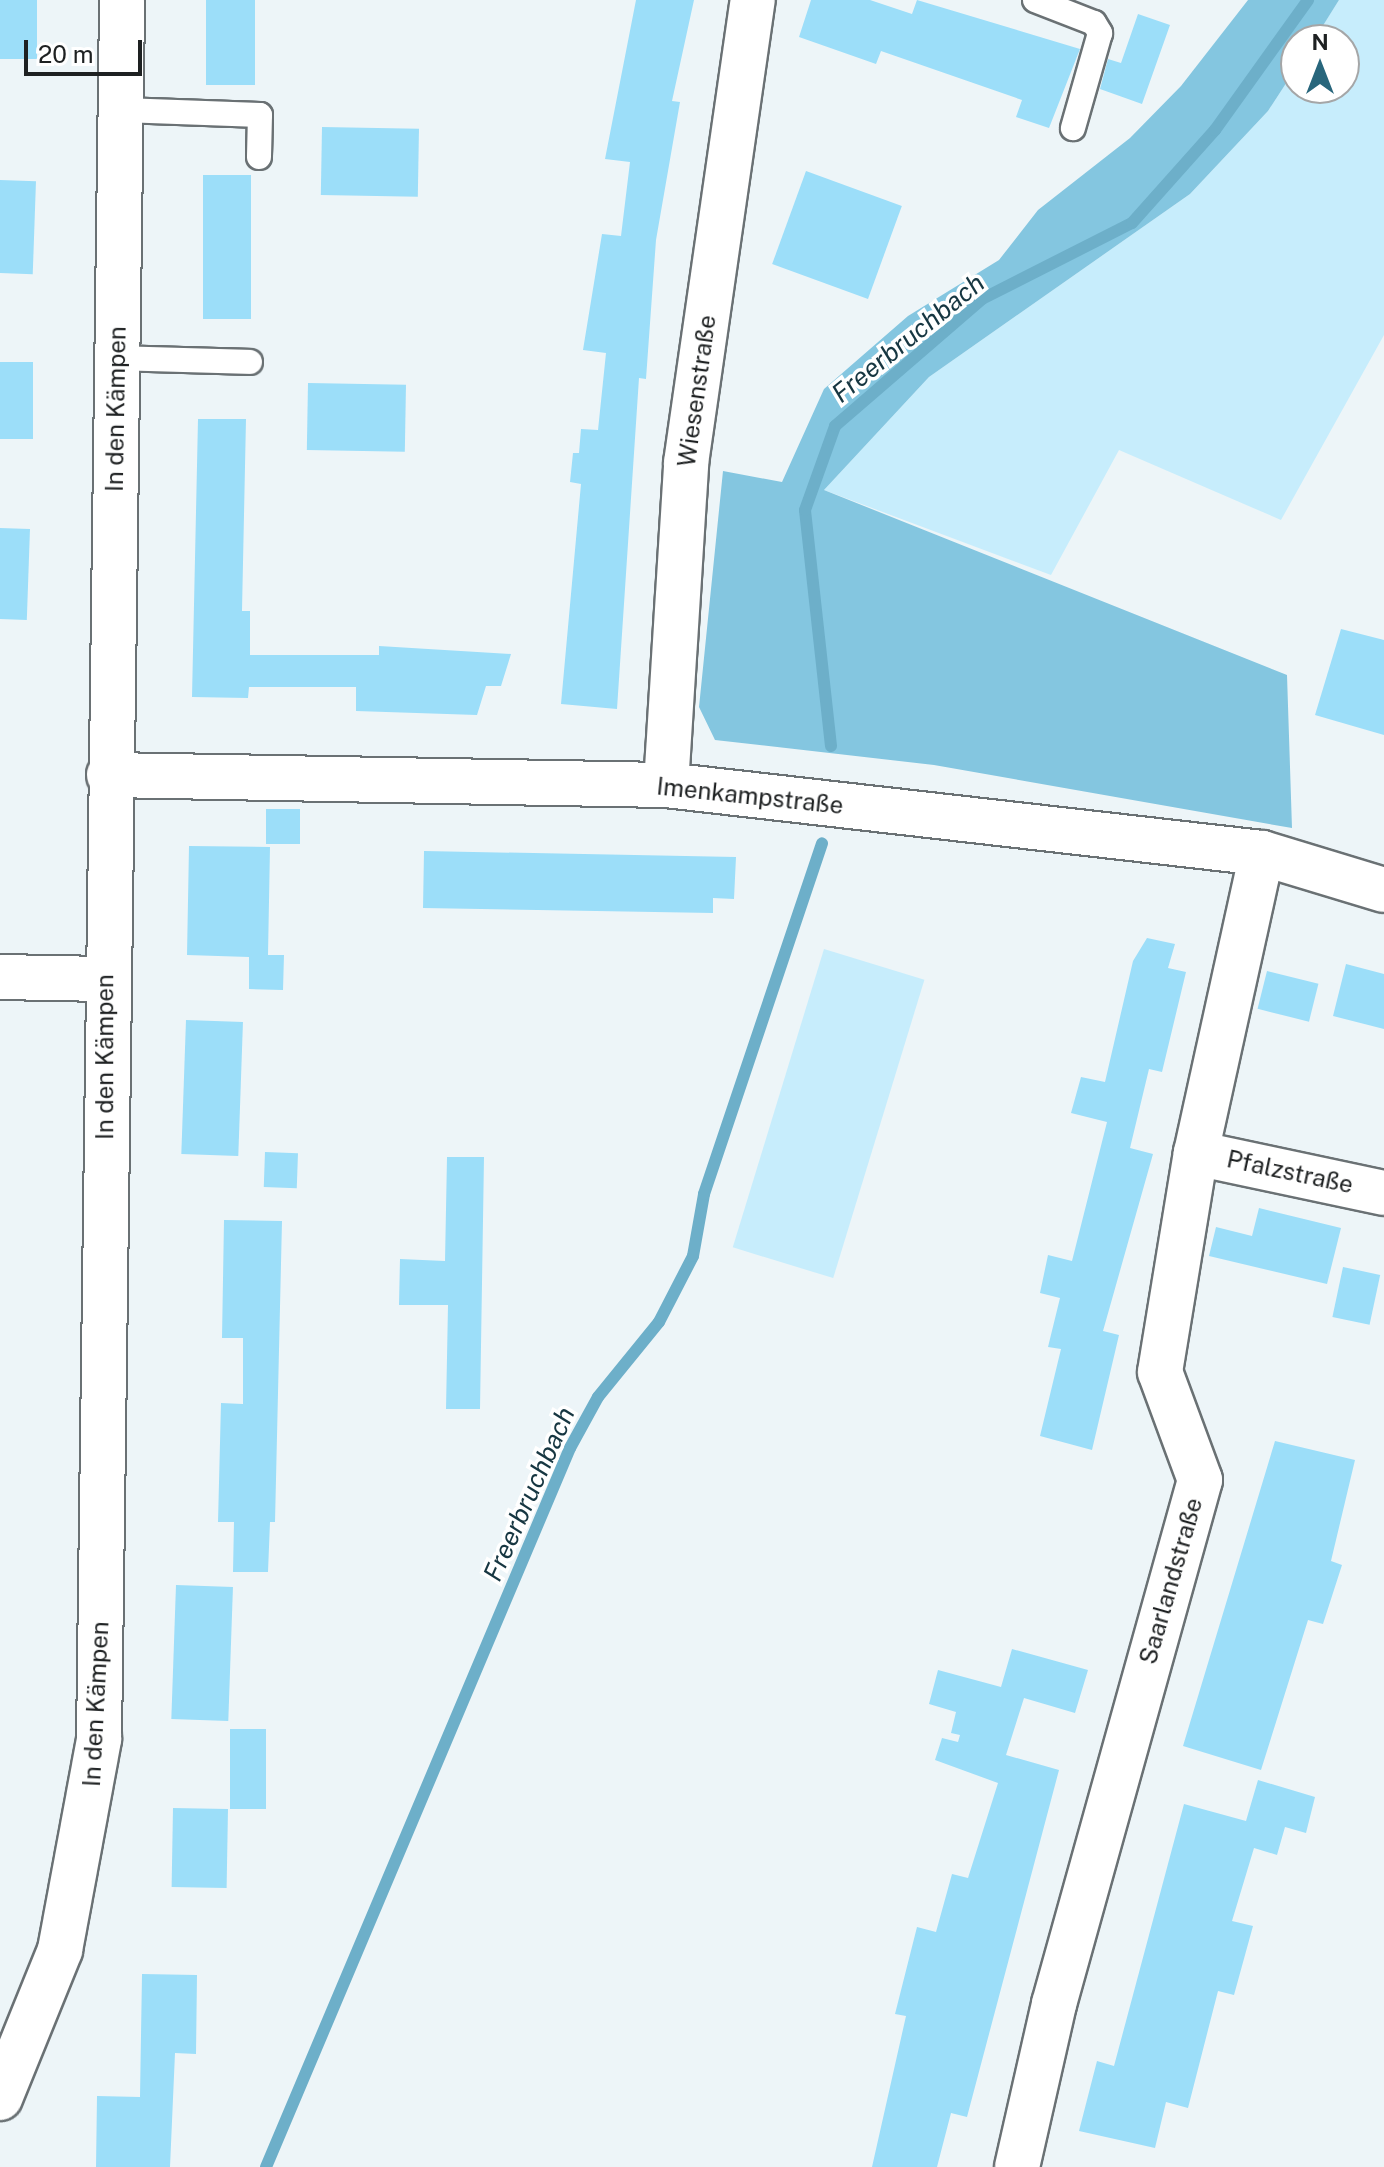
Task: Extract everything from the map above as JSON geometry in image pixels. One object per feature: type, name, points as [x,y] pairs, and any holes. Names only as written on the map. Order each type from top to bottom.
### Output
[{"type":"street","name":"In den Kämpen","points":[[0,2098],[60,1950],[99,1739],[105,979],[122,0]]},
{"type":"street","name":"Wiesenstraße","points":[[666,785],[686,463],[753,0]]},
{"type":"street","name":"Imenkampstraße","points":[[109,775],[666,785],[1262,853],[1384,890]]},
{"type":"street","name":"Saarlandstraße","points":[[1017,2167],[1054,2004],[1200,1480],[1160,1372],[1196,1153],[1262,853]]},
{"type":"street","points":[[0,977],[105,979]]},
{"type":"street","name":"Pfalzstraße","points":[[1196,1153],[1384,1193]]},
{"type":"lane","points":[[1035,0],[1094,23],[1100,33],[1073,128]]},
{"type":"lane","points":[[122,110],[260,115],[259,157]]},
{"type":"lane","points":[[117,358],[250,362]]},
{"type":"shaded area","points":[[1248,0],[1339,0],[1324,24],[1280,24],[1280,93],[1268,111],[1190,194],[929,377],[824,490],[1287,675],[1292,828],[934,765],[715,740],[699,707],[723,471],[782,482],[824,389],[908,316],[999,260],[1038,210],[1130,138],[1181,86]]},
{"type":"shaded area","points":[[1339,0],[1384,0],[1384,335],[1281,520],[1119,450],[1051,575],[824,490],[929,377],[1190,194],[1268,111],[1280,93],[1280,104],[1360,104],[1360,24],[1324,24]]},
{"type":"shaded area","points":[[824,949],[924,980],[833,1278],[733,1247]]},
{"type":"building","points":[[0,0],[37,0],[37,59],[0,59]]},
{"type":"building","points":[[206,0],[255,0],[255,85],[206,85]]},
{"type":"building","points":[[636,0],[694,0],[672,101],[680,102],[656,240],[646,379],[639,378],[617,709],[561,704],[581,484],[570,482],[573,453],[579,453],[581,429],[598,430],[606,353],[583,350],[602,234],[621,236],[630,162],[605,159]]},
{"type":"building","points":[[811,0],[870,0],[912,14],[917,0],[1080,49],[1049,128],[1016,117],[1022,100],[881,51],[876,64],[799,37]]},
{"type":"building","points":[[1138,14],[1170,25],[1142,104],[1100,89],[1108,59],[1121,63]]},
{"type":"building","points":[[322,127],[419,129],[418,197],[321,195]]},
{"type":"building","points":[[806,171],[902,206],[868,299],[772,264]]},
{"type":"building","points":[[203,175],[251,175],[251,319],[203,319]]},
{"type":"building","points":[[0,180],[36,181],[33,274],[0,273]]},
{"type":"building","points":[[0,362],[33,362],[33,439],[0,439]]},
{"type":"building","points":[[308,383],[406,385],[405,452],[307,450]]},
{"type":"building","points":[[198,419],[246,419],[242,611],[250,611],[250,655],[379,655],[379,646],[511,654],[501,686],[486,686],[477,715],[356,711],[356,687],[249,687],[248,698],[192,697]]},
{"type":"building","points":[[0,528],[30,529],[27,620],[0,619]]},
{"type":"building","points":[[1341,629],[1384,640],[1384,735],[1315,715]]},
{"type":"building","points":[[266,809],[300,809],[300,844],[266,844]]},
{"type":"building","points":[[189,846],[270,847],[268,955],[284,955],[283,990],[249,989],[249,957],[187,955]]},
{"type":"building","points":[[424,851],[736,857],[734,899],[713,898],[713,913],[423,908]]},
{"type":"building","points":[[1147,938],[1175,944],[1168,968],[1186,972],[1162,1072],[1149,1069],[1130,1148],[1153,1154],[1103,1331],[1119,1335],[1092,1450],[1040,1436],[1061,1349],[1048,1347],[1060,1298],[1040,1293],[1048,1255],[1072,1261],[1107,1122],[1071,1113],[1081,1077],[1105,1082],[1133,961]]},
{"type":"building","points":[[1346,964],[1384,974],[1384,1029],[1333,1016]]},
{"type":"building","points":[[1267,971],[1318,984],[1309,1022],[1258,1009]]},
{"type":"building","points":[[186,1020],[243,1022],[238,1156],[181,1154]]},
{"type":"building","points":[[265,1152],[298,1153],[297,1188],[264,1187]]},
{"type":"building","points":[[447,1157],[484,1157],[480,1409],[446,1409],[448,1305],[399,1305],[400,1259],[445,1261]]},
{"type":"building","points":[[1259,1208],[1341,1228],[1327,1284],[1209,1256],[1216,1227],[1252,1236]]},
{"type":"building","points":[[224,1220],[282,1221],[275,1522],[270,1522],[268,1572],[233,1572],[234,1522],[218,1522],[221,1403],[243,1404],[243,1338],[222,1338]]},
{"type":"building","points":[[1343,1267],[1380,1275],[1370,1325],[1332,1317]]},
{"type":"building","points":[[1275,1441],[1355,1460],[1331,1561],[1342,1565],[1323,1624],[1308,1620],[1261,1770],[1183,1746]]},
{"type":"building","points":[[176,1585],[233,1587],[228,1721],[171,1719]]},
{"type":"building","points":[[1012,1649],[1088,1670],[1075,1713],[1024,1698],[1006,1755],[1059,1770],[967,2117],[951,2113],[937,2167],[872,2167],[906,2016],[895,2014],[917,1927],[936,1932],[952,1874],[968,1878],[998,1783],[935,1760],[942,1738],[958,1742],[960,1735],[951,1733],[956,1712],[929,1704],[938,1670],[1001,1687]]},
{"type":"building","points":[[230,1729],[266,1729],[266,1809],[230,1809]]},
{"type":"building","points":[[1258,1780],[1315,1797],[1306,1833],[1285,1827],[1277,1855],[1254,1848],[1232,1921],[1253,1926],[1234,1995],[1218,1991],[1188,2108],[1166,2102],[1155,2148],[1079,2131],[1097,2061],[1114,2066],[1184,1804],[1246,1821]]},
{"type":"building","points":[[173,1808],[228,1809],[227,1888],[172,1887]]},
{"type":"building","points":[[142,1974],[197,1975],[196,2054],[175,2053],[170,2167],[96,2167],[97,2096],[140,2097]]},
{"type":"waterway","name":"Freerbruchbach","points":[[831,746],[805,510],[835,426],[982,299],[1132,223],[1215,130],[1308,0]]},
{"type":"waterway","name":"Freerbruchbach","points":[[266,2167],[570,1448],[598,1397],[659,1322],[693,1256],[704,1194],[822,843]]}]
